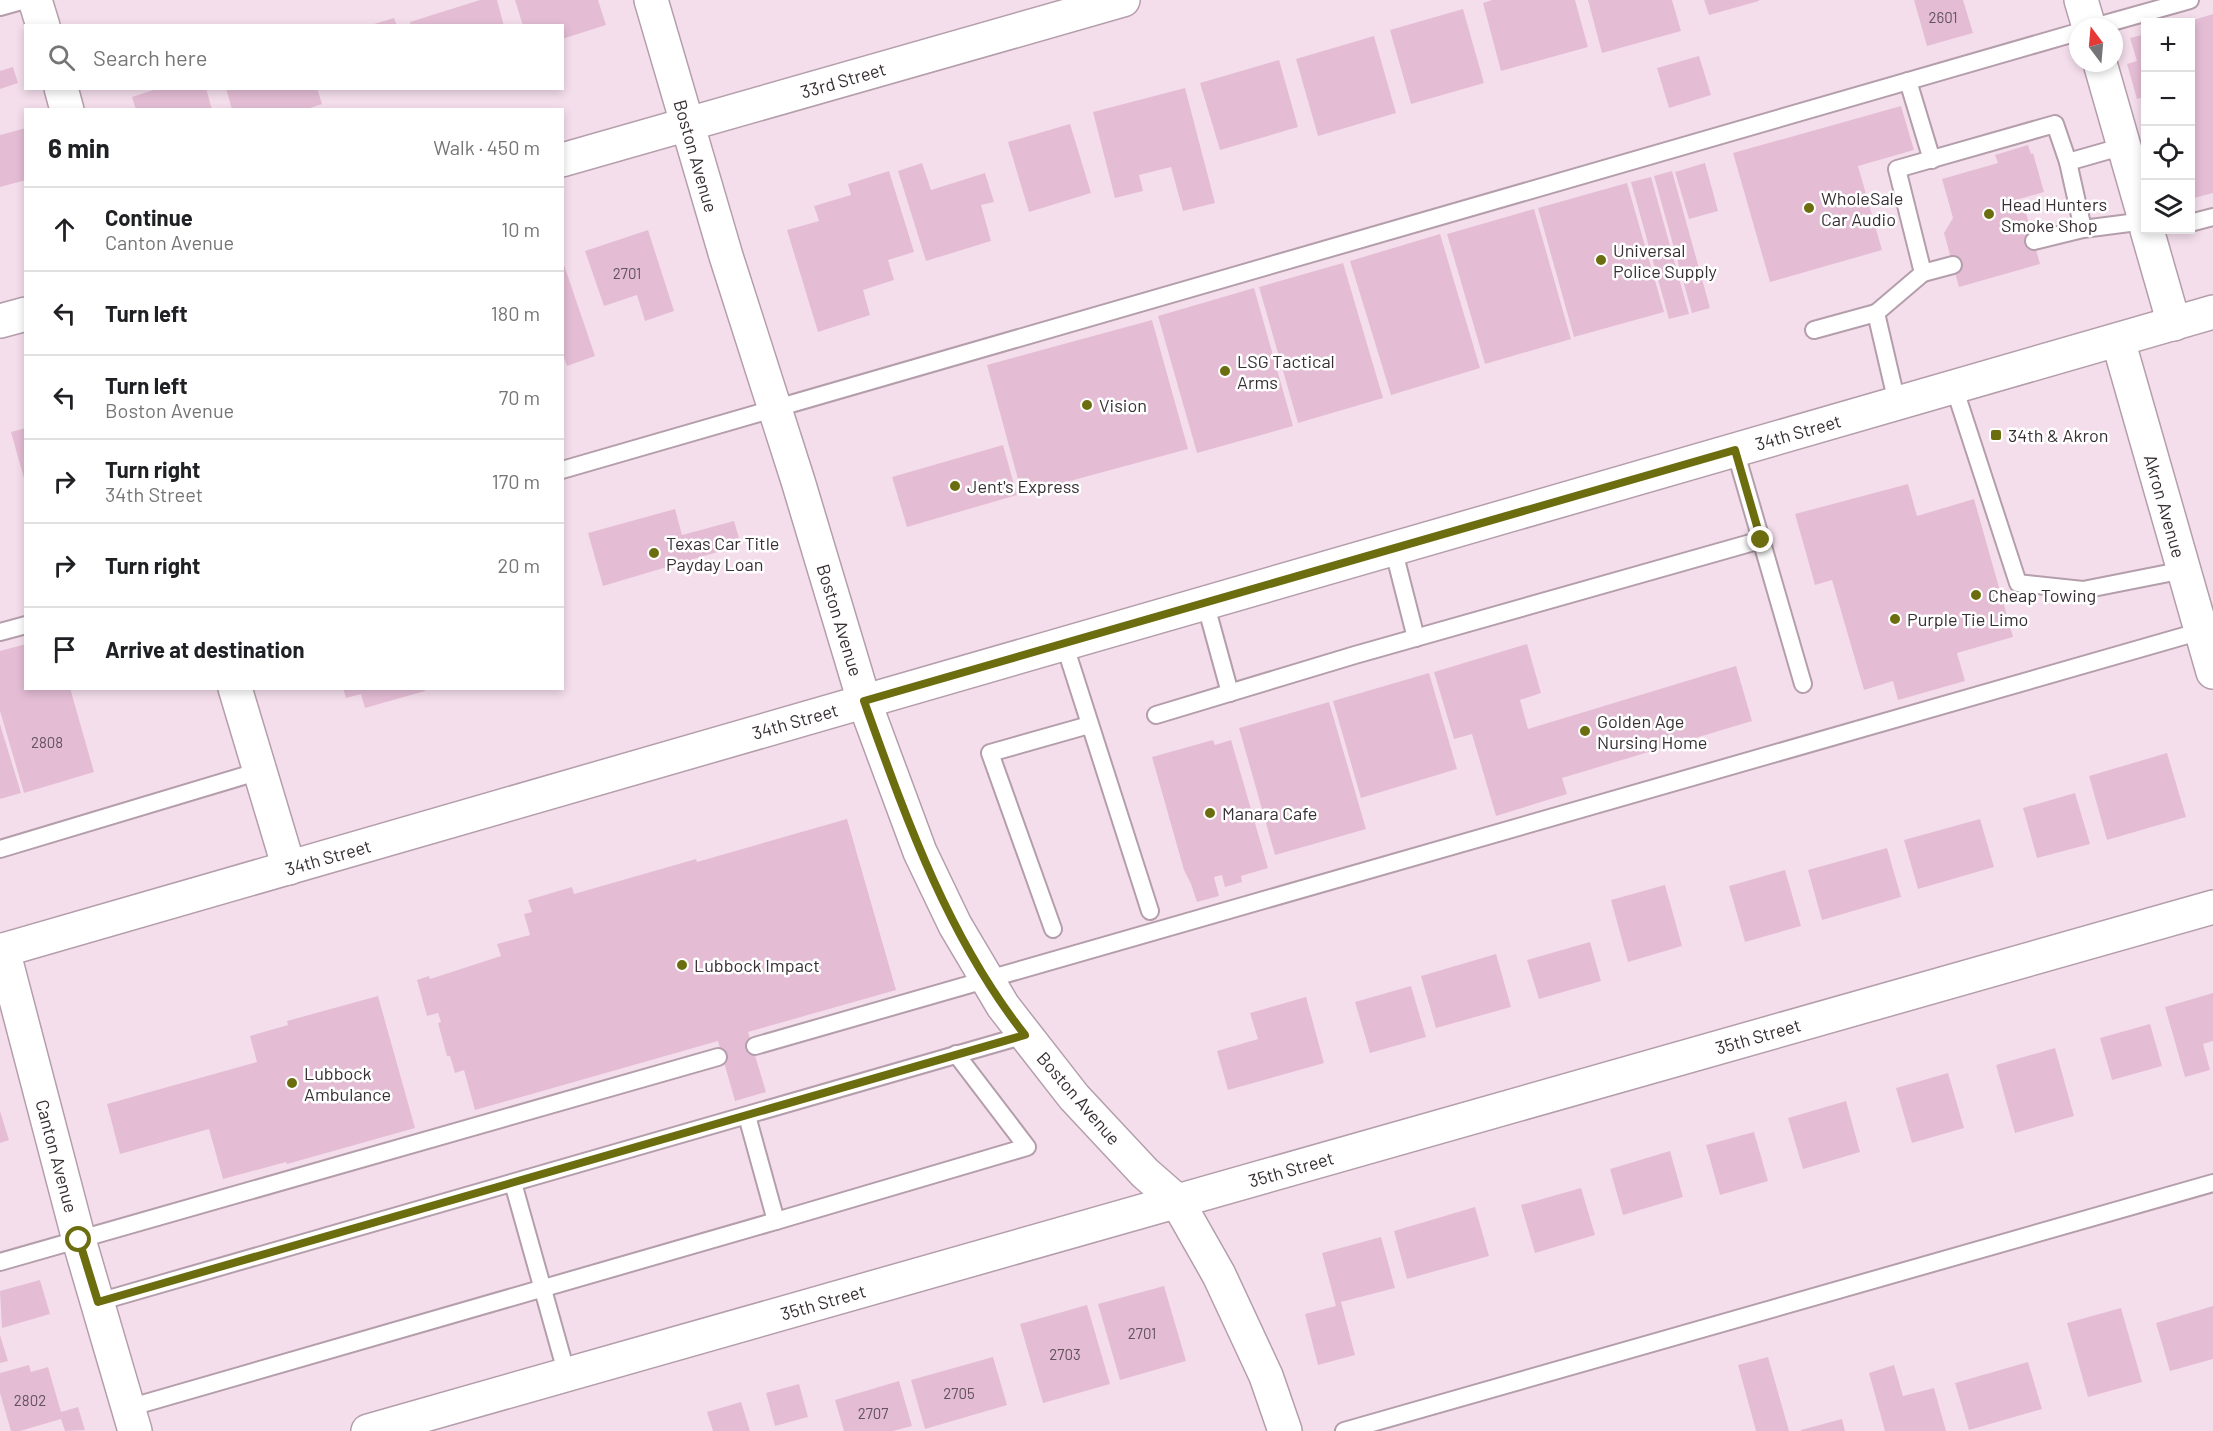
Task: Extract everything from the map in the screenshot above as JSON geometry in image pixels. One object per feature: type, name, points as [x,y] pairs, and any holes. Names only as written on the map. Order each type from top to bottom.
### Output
[{"type":"street","points":[[35,0],[42,24]]},
{"type":"street","name":"Boston Avenue","points":[[651,0],[726,256],[864,701],[920,852],[955,925],[986,980],[1025,1035],[1074,1096],[1145,1173],[1177,1201],[1219,1275],[1266,1376],[1285,1431]]},
{"type":"street","name":"33rd Street","points":[[564,159],[1123,0]]},
{"type":"street","points":[[2081,0],[2086,18]]},
{"type":"street","points":[[2103,72],[2141,198]]},
{"type":"street","points":[[62,90],[67,108]]},
{"type":"street","points":[[2152,234],[2174,324]]},
{"type":"street","name":"34th Street","points":[[1,947],[289,868],[2213,312]]},
{"type":"street","points":[[0,321],[24,315]]},
{"type":"street","name":"Akron Avenue","points":[[2118,340],[2184,570],[2207,629],[2213,672]]},
{"type":"street","points":[[236,690],[289,868]]},
{"type":"street","name":"35th Street","points":[[368,1431],[2213,907]]},
{"type":"street","name":"Canton Avenue","points":[[1,947],[79,1240],[131,1420]]},
{"type":"lane","points":[[0,7],[25,0]]},
{"type":"lane","points":[[2123,19],[2190,0]]},
{"type":"lane","points":[[564,469],[2069,35]]},
{"type":"lane","points":[[1908,81],[1932,160]]},
{"type":"lane","points":[[1923,273],[1897,169],[2055,124],[2068,162],[2083,229]]},
{"type":"lane","points":[[2068,162],[2124,146]]},
{"type":"lane","points":[[2195,222],[2213,217]]},
{"type":"lane","points":[[2034,242],[2083,229],[2141,228]]},
{"type":"lane","points":[[1814,330],[1876,313],[1923,273],[1953,265]]},
{"type":"lane","points":[[1876,313],[1897,403]]},
{"type":"lane","points":[[1954,387],[2018,583],[2083,590],[2184,570]]},
{"type":"lane","points":[[1735,450],[1803,684]]},
{"type":"lane","points":[[1156,715],[1761,540]]},
{"type":"lane","points":[[1393,549],[1416,638]]},
{"type":"lane","points":[[1205,602],[1230,693]]},
{"type":"lane","points":[[0,632],[24,626]]},
{"type":"lane","points":[[755,1047],[2207,629]]},
{"type":"lane","points":[[1064,643],[1150,911]]},
{"type":"lane","points":[[1053,929],[990,753],[1089,725]]},
{"type":"lane","points":[[0,849],[260,771]]},
{"type":"lane","points":[[98,1302],[1025,1035]]},
{"type":"lane","points":[[131,1420],[543,1287],[1028,1147],[956,1054]]},
{"type":"lane","points":[[0,1262],[718,1057]]},
{"type":"lane","points":[[747,1116],[776,1221]]},
{"type":"lane","points":[[1344,1431],[2213,1183]]},
{"type":"lane","points":[[513,1184],[567,1374]]},
{"type":"building","points":[[480,0],[497,0],[503,24],[410,24],[410,22]]},
{"type":"building","points":[[515,0],[598,0],[606,25],[564,38],[564,24],[522,24]]},
{"type":"building","points":[[1492,0],[1575,0],[1588,47],[1501,71],[1483,3]]},
{"type":"building","points":[[1588,0],[1672,0],[1681,31],[1602,53]]},
{"type":"building","points":[[1704,0],[1759,0],[1759,1],[1709,15]]},
{"type":"building","points":[[1914,0],[1963,0],[1973,33],[1927,46]]},
{"type":"building","points":[[1463,9],[1484,83],[1411,104],[1390,30]]},
{"type":"building","points":[[2213,14],[2213,193],[2195,198],[2195,72],[2195,19]]},
{"type":"building","points":[[394,18],[396,24],[374,24]]},
{"type":"building","points":[[2141,35],[2141,98],[2137,99],[2127,64],[2137,61],[2130,38]]},
{"type":"building","points":[[1374,36],[1396,113],[1318,136],[1296,59]]},
{"type":"building","points":[[1699,56],[1711,95],[1669,108],[1657,68]]},
{"type":"building","points":[[1279,60],[1298,127],[1220,150],[1200,83]]},
{"type":"building","points":[[13,67],[18,83],[0,89],[0,71]]},
{"type":"building","points":[[1185,88],[1215,203],[1183,211],[1171,167],[1139,175],[1143,191],[1115,198],[1093,112]]},
{"type":"building","points":[[154,90],[207,90],[211,108],[135,108],[132,97]]},
{"type":"building","points":[[227,90],[318,90],[322,104],[310,108],[231,108]]},
{"type":"building","name":"WholeSale Car Audio","points":[[1901,106],[1914,150],[1858,166],[1882,250],[1770,282],[1733,153]]},
{"type":"building","points":[[1070,124],[1091,193],[1029,212],[1008,142]]},
{"type":"building","points":[[24,129],[24,181],[0,187],[0,135]]},
{"type":"building","name":"Head Hunters Smoke Shop","points":[[2028,145],[2031,154],[2033,153],[2044,192],[2009,202],[2025,209],[2040,264],[1959,287],[1944,233],[1953,218],[1942,179],[1998,163],[1995,155]]},
{"type":"building","points":[[922,163],[931,190],[985,173],[994,202],[981,205],[991,241],[926,261],[898,171]]},
{"type":"building","points":[[1705,163],[1718,211],[1689,219],[1675,172]]},
{"type":"building","points":[[889,171],[914,252],[888,260],[894,280],[863,290],[870,315],[818,332],[787,230],[819,221],[814,206],[851,195],[848,184]]},
{"type":"building","points":[[1672,171],[1710,308],[1692,313],[1654,176]]},
{"type":"building","points":[[1651,177],[1689,314],[1669,319],[1631,182]]},
{"type":"building","name":"Universal Police Supply","points":[[1627,183],[1664,312],[1574,337],[1538,208]]},
{"type":"building","points":[[1534,209],[1571,339],[1485,364],[1447,234]]},
{"type":"building","points":[[648,230],[674,311],[645,321],[637,295],[604,306],[585,251]]},
{"type":"building","points":[[1440,234],[1480,368],[1391,395],[1350,261]]},
{"type":"building","points":[[1343,263],[1383,398],[1298,423],[1259,287]]},
{"type":"building","points":[[564,265],[595,356],[567,366],[564,358]]},
{"type":"building","name":"LSG Tactical Arms","points":[[1254,288],[1293,426],[1197,453],[1158,316]]},
{"type":"building","name":"Vision","points":[[1152,320],[1188,449],[1022,494],[987,365]]},
{"type":"building","points":[[24,429],[24,478],[11,432]]},
{"type":"building","name":"Jent's Express","points":[[1003,445],[1017,495],[907,527],[892,477]]},
{"type":"building","name":"Purple Tie Limo","points":[[1908,484],[1917,516],[1974,499],[2013,637],[1957,653],[1965,681],[1898,700],[1893,681],[1864,690],[1832,580],[1815,585],[1795,514]]},
{"type":"building","name":"Texas Car Title Payday Loan","points":[[675,509],[682,535],[734,521],[741,545],[603,586],[588,533]]},
{"type":"building","name":"Golden Age Nursing Home","points":[[1527,644],[1541,693],[1520,700],[1528,729],[1736,666],[1752,721],[1562,778],[1567,794],[1496,816],[1472,734],[1454,739],[1434,672]]},
{"type":"building","points":[[24,645],[24,690],[71,690],[94,772],[24,793],[0,711],[0,651]]},
{"type":"building","points":[[1429,673],[1457,769],[1361,798],[1333,701]]},
{"type":"building","points":[[344,690],[425,691],[365,708],[361,694],[346,698]]},
{"type":"building","points":[[1329,702],[1366,829],[1275,855],[1239,728]]},
{"type":"building","points":[[0,724],[21,793],[0,799]]},
{"type":"building","name":"Manara Cafe","points":[[1213,740],[1215,745],[1231,740],[1268,868],[1241,876],[1242,882],[1225,887],[1222,875],[1214,877],[1219,896],[1197,902],[1184,870],[1152,757]]},
{"type":"building","points":[[2167,753],[2186,817],[2107,840],[2089,776]]},
{"type":"building","points":[[2075,793],[2090,844],[2037,858],[2023,808]]},
{"type":"building","name":"Lubbock Impact","points":[[847,819],[896,990],[748,1032],[766,1092],[735,1101],[718,1041],[475,1110],[464,1070],[455,1073],[450,1056],[447,1056],[438,1023],[441,1022],[438,1013],[427,1016],[417,980],[429,976],[430,979],[501,956],[497,944],[530,935],[524,914],[532,912],[528,900],[572,887],[574,894]]},
{"type":"building","points":[[1980,819],[1994,867],[1918,889],[1904,840]]},
{"type":"building","points":[[1887,848],[1901,897],[1822,920],[1808,870]]},
{"type":"building","points":[[1785,870],[1801,926],[1745,942],[1729,886]]},
{"type":"building","points":[[1665,885],[1682,946],[1628,962],[1611,900]]},
{"type":"building","points":[[1590,942],[1601,981],[1539,999],[1527,960]]},
{"type":"building","points":[[1496,954],[1511,1007],[1436,1028],[1421,976]]},
{"type":"building","points":[[1411,986],[1426,1037],[1370,1053],[1355,1002]]},
{"type":"building","points":[[2213,993],[2213,1041],[2203,1044],[2210,1070],[2185,1077],[2165,1007]]},
{"type":"building","name":"Lubbock Ambulance","points":[[378,996],[415,1128],[287,1164],[286,1162],[223,1179],[209,1129],[120,1154],[107,1104],[257,1062],[250,1036],[288,1025],[287,1021]]},
{"type":"building","points":[[1306,997],[1324,1063],[1228,1090],[1217,1051],[1258,1039],[1250,1013]]},
{"type":"building","points":[[2150,1024],[2162,1066],[2112,1080],[2100,1038]]},
{"type":"building","points":[[2055,1048],[2074,1116],[2015,1133],[1996,1065]]},
{"type":"building","points":[[1948,1073],[1964,1128],[1912,1143],[1896,1088]]},
{"type":"building","points":[[1846,1101],[1860,1152],[1803,1169],[1788,1118]]},
{"type":"building","points":[[0,1111],[9,1140],[0,1143]]},
{"type":"building","points":[[1754,1132],[1768,1181],[1720,1195],[1706,1145]]},
{"type":"building","points":[[1670,1151],[1683,1197],[1623,1215],[1610,1169]]},
{"type":"building","points":[[1581,1188],[1595,1235],[1535,1253],[1521,1205]]},
{"type":"building","points":[[1475,1207],[1489,1256],[1407,1279],[1394,1231]]},
{"type":"building","points":[[1381,1237],[1395,1288],[1341,1302],[1355,1355],[1318,1365],[1305,1314],[1336,1306],[1322,1253]]},
{"type":"building","points":[[40,1280],[50,1314],[2,1328],[0,1291]]},
{"type":"building","points":[[1164,1286],[1186,1361],[1120,1380],[1098,1304]]},
{"type":"building","points":[[1087,1305],[1110,1384],[1043,1403],[1020,1324]]},
{"type":"building","points":[[2213,1306],[2213,1359],[2170,1371],[2156,1323]]},
{"type":"building","points":[[2121,1308],[2142,1382],[2088,1397],[2067,1323]]},
{"type":"building","points":[[0,1335],[8,1361],[0,1363]]},
{"type":"building","points":[[993,1357],[1007,1405],[925,1429],[911,1380]]},
{"type":"building","points":[[1768,1357],[1789,1431],[1756,1431],[1738,1365]]},
{"type":"building","points":[[2028,1362],[2042,1409],[1969,1430],[1955,1383]]},
{"type":"building","points":[[29,1365],[31,1372],[48,1367],[61,1412],[78,1407],[85,1430],[65,1431],[61,1419],[20,1431],[11,1431],[0,1393],[0,1373]]},
{"type":"building","points":[[1894,1365],[1903,1396],[1934,1388],[1946,1431],[1885,1431],[1869,1373]]},
{"type":"building","points":[[899,1381],[912,1426],[893,1431],[844,1431],[835,1400]]},
{"type":"building","points":[[799,1384],[808,1417],[775,1426],[766,1393]]},
{"type":"building","points":[[741,1402],[750,1431],[713,1431],[707,1412]]},
{"type":"building","points":[[1842,1419],[1845,1431],[1801,1431],[1801,1430]]},
{"type":"place","name":"WholeSale Car Audio","points":[[1809,208]]},
{"type":"place","name":"Head Hunters Smoke Shop","points":[[1989,214]]},
{"type":"place","name":"Universal Police Supply","points":[[1601,260]]},
{"type":"place","name":"LSG Tactical Arms","points":[[1225,371]]},
{"type":"place","name":"Vision","points":[[1087,405]]},
{"type":"place","name":"34th & Akron","points":[[1996,435]]},
{"type":"place","name":"Jent's Express","points":[[955,486]]},
{"type":"place","name":"Texas Car Title Payday Loan","points":[[654,553]]},
{"type":"place","name":"Cheap Towing","points":[[1976,595]]},
{"type":"place","name":"Purple Tie Limo","points":[[1895,619]]},
{"type":"place","name":"Golden Age Nursing Home","points":[[1585,731]]},
{"type":"place","name":"Manara Cafe","points":[[1210,813]]},
{"type":"place","name":"Lubbock Impact","points":[[682,965]]},
{"type":"place","name":"Lubbock Ambulance","points":[[292,1083]]},
{"type":"route","points":[[79,1240],[98,1302],[1025,1035],[986,980],[936,888],[902,806],[864,701],[1735,450],[1761,540]]}]
